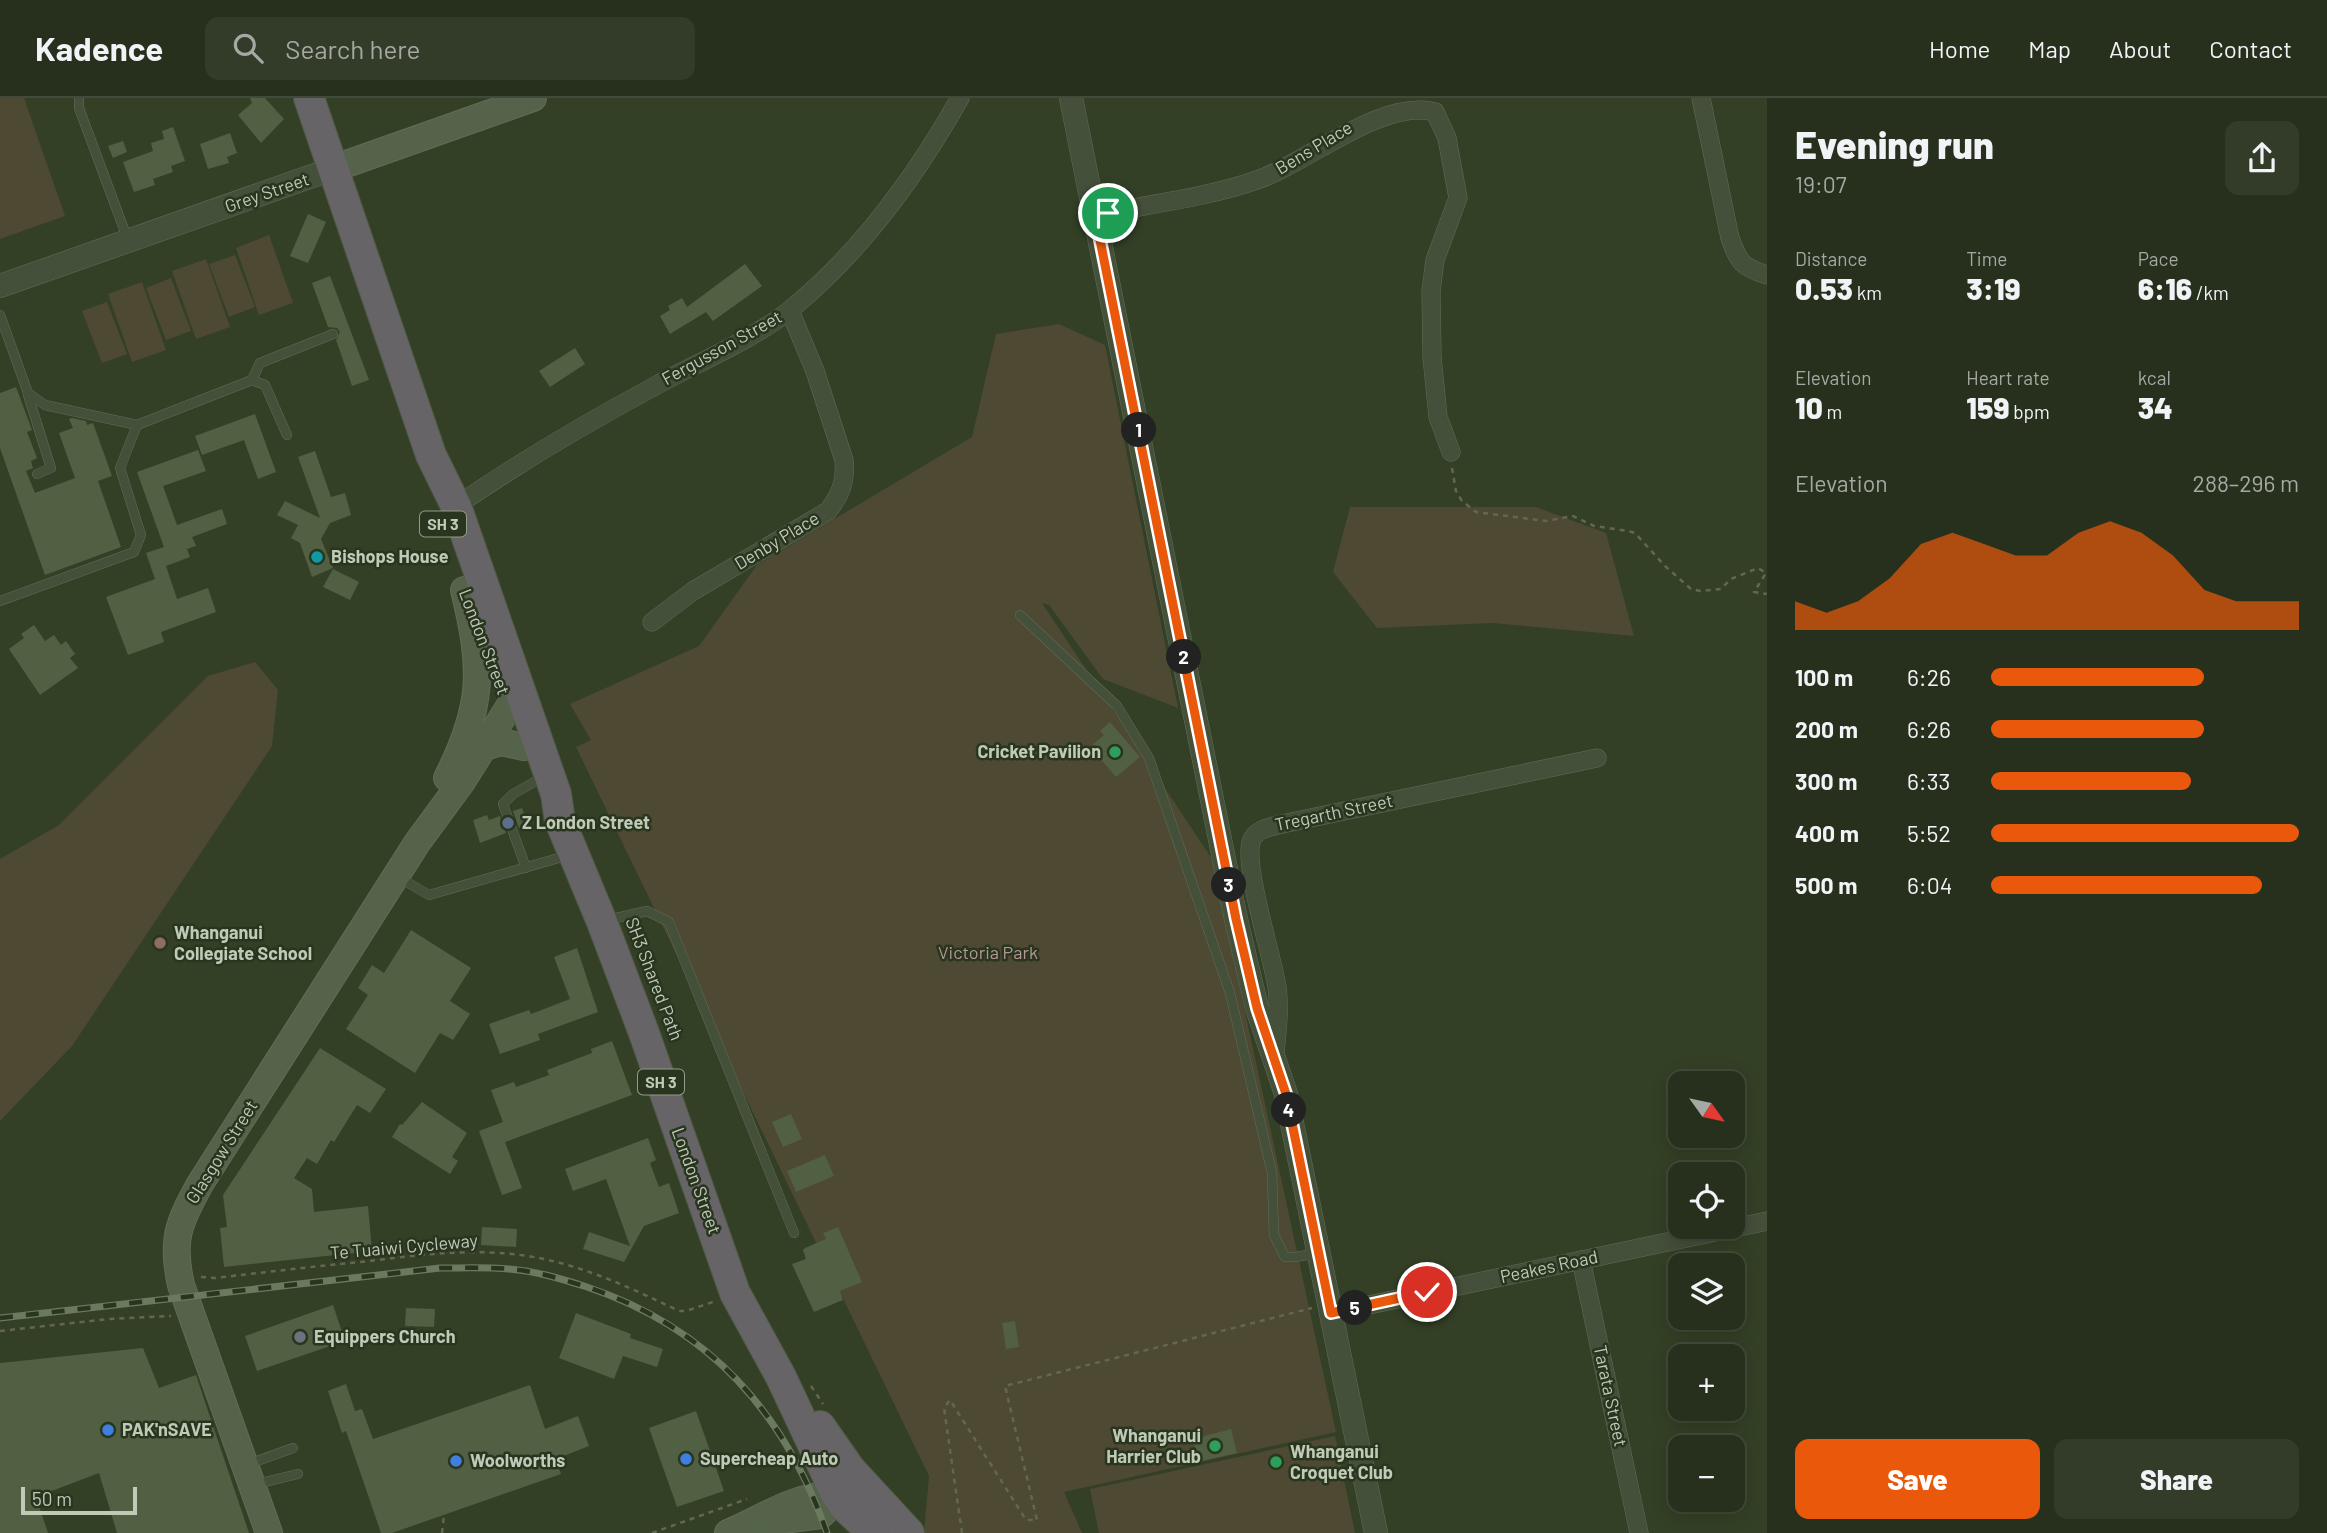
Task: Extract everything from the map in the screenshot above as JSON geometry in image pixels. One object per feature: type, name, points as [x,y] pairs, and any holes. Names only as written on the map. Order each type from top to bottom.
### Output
[{"type":"highway","name":"London Street","points":[[309,98],[431,455],[456,506],[514,699],[524,747],[545,801],[560,821]]},
{"type":"highway","name":"London Street","points":[[431,455],[439,512],[464,590],[556,794],[560,821],[602,922],[735,1293],[780,1377],[815,1515]]},
{"type":"highway","name":"SH 3","points":[[780,1377],[850,1469],[909,1533]]},
{"type":"highway","points":[[815,1515],[862,1504],[892,1533]]},
{"type":"highway","points":[[815,1515],[854,1524],[873,1533]]},
{"type":"main road","name":"Grey Street","points":[[335,168],[533,98]]},
{"type":"main road","name":"Glasgow Street","points":[[417,843],[466,739],[472,718],[477,660],[475,636],[464,590]]},
{"type":"main road","name":"Glasgow Street","points":[[269,1533],[181,1285],[175,1249],[177,1236],[183,1216],[200,1184],[417,843],[461,783],[514,699]]},
{"type":"main road","points":[[484,747],[501,742],[524,747]]},
{"type":"main road","points":[[812,1495],[815,1515],[741,1519],[789,1502],[812,1495]]},
{"type":"street","name":"Fergusson Street","points":[[456,506],[555,443],[790,311],[882,216],[922,161],[960,98]]},
{"type":"street","points":[[1071,98],[1236,919],[1257,1008],[1286,1094],[1376,1533]]},
{"type":"street","points":[[1701,98],[1730,238],[1737,258],[1742,265],[1767,275]]},
{"type":"street","name":"Bens Place","points":[[1095,215],[1223,190],[1258,180],[1289,167],[1339,131],[1371,115],[1415,105],[1435,112],[1447,138],[1458,198],[1435,260],[1431,291],[1438,418],[1451,452]]},
{"type":"street","name":"Grey Street","points":[[0,286],[335,168]]},
{"type":"street","name":"Denby Place","points":[[652,622],[693,591],[828,511],[841,489],[845,475],[844,460],[815,371],[790,311]]},
{"type":"street","name":"Tregarth Street","points":[[1275,1058],[1277,988],[1253,875],[1250,855],[1254,836],[1262,830],[1282,824],[1597,758]]},
{"type":"street","name":"Peakes Road","points":[[1330,1308],[1767,1222]]},
{"type":"street","name":"Tarata Street","points":[[1581,1259],[1639,1533]]},
{"type":"lane","points":[[79,98],[79,108],[128,241]]},
{"type":"lane","points":[[0,315],[51,468],[37,474]]},
{"type":"lane","points":[[252,380],[260,363],[333,334]]},
{"type":"lane","points":[[27,393],[45,405],[136,425],[252,380],[265,385],[287,435]]},
{"type":"lane","points":[[0,601],[134,552],[141,535],[120,468],[136,425]]},
{"type":"lane","points":[[1020,615],[1117,706],[1149,758],[1230,993],[1272,1173],[1274,1234],[1285,1257],[1318,1253]]},
{"type":"lane","points":[[526,868],[503,804],[513,794],[536,781]]},
{"type":"lane","points":[[397,876],[429,895],[573,854]]},
{"type":"lane","points":[[602,922],[617,916],[647,911],[668,922],[794,1233]]},
{"type":"lane","points":[[248,1476],[293,1448]]},
{"type":"lane","points":[[248,1476],[298,1474]]},
{"type":"path","points":[[1451,452],[1456,491],[1462,501],[1476,512],[1546,521],[1573,516],[1594,526],[1628,531],[1642,539],[1682,583],[1691,589],[1721,589],[1731,579],[1758,568],[1766,573],[1754,592],[1767,594]]},
{"type":"path","name":"Te Tuaiwi Cycleway","points":[[199,1276],[215,1278],[441,1253],[485,1252],[537,1257],[580,1268],[626,1285],[679,1311],[716,1301]]},
{"type":"path","points":[[962,1533],[944,1408],[950,1400],[1026,1520],[1037,1520],[1005,1386],[1330,1308]]},
{"type":"path","points":[[0,1331],[109,1319],[171,1316]]},
{"type":"path","points":[[812,1386],[826,1408]]},
{"type":"path","points":[[442,1533],[444,1515]]},
{"type":"path","points":[[652,1533],[741,1519]]},
{"type":"green space","points":[[0,98],[24,98],[65,216],[0,239]]},
{"type":"green space","points":[[269,235],[293,303],[259,315],[236,248]]},
{"type":"green space","points":[[235,255],[255,307],[229,317],[209,264]]},
{"type":"green space","points":[[206,259],[230,327],[196,339],[172,271]]},
{"type":"green space","points":[[171,278],[191,331],[166,340],[146,288]]},
{"type":"green space","points":[[142,282],[166,350],[132,362],[108,294]]},
{"type":"green space","points":[[107,302],[127,354],[102,363],[82,311]]},
{"type":"green space","name":"Victoria Park","points":[[1059,324],[1105,345],[1178,708],[1103,679],[1049,605],[1042,603],[1212,859],[1336,1432],[1064,1492],[1082,1533],[924,1533],[929,1476],[576,747],[591,740],[570,704],[699,646],[757,565],[972,437],[996,334]]},
{"type":"green space","points":[[1350,507],[1536,507],[1606,533],[1634,636],[1492,623],[1377,628],[1333,572]]},
{"type":"green space","points":[[255,662],[278,690],[272,746],[72,1046],[0,1121],[0,859],[59,825],[208,676]]},
{"type":"green space","name":"Whanganui Croquet Club","points":[[1335,1436],[1355,1533],[1099,1533],[1090,1489]]},
{"type":"building","points":[[250,98],[265,98],[284,119],[261,143],[238,115],[252,103]]},
{"type":"building","points":[[173,127],[185,161],[171,166],[173,172],[153,179],[155,185],[134,192],[123,162],[153,151],[151,143],[164,139],[162,131]]},
{"type":"building","points":[[230,133],[237,153],[227,157],[229,163],[208,169],[200,144]]},
{"type":"building","points":[[123,141],[127,152],[113,158],[108,146]]},
{"type":"building","points":[[308,214],[326,222],[308,263],[290,256]]},
{"type":"building","points":[[745,264],[762,286],[713,321],[706,312],[670,334],[660,316],[670,310],[668,306],[682,298],[687,307]]},
{"type":"building","points":[[330,276],[369,380],[352,386],[336,340],[340,332],[337,328],[328,327],[312,283]]},
{"type":"building","points":[[575,348],[585,364],[550,387],[539,371]]},
{"type":"building","points":[[16,387],[32,430],[27,432],[37,458],[31,461],[33,468],[26,471],[35,493],[75,478],[59,433],[73,428],[69,419],[72,418],[86,421],[87,425],[93,423],[112,476],[98,481],[121,547],[45,575],[0,448],[0,393]]},
{"type":"building","points":[[255,414],[276,472],[258,479],[244,440],[202,455],[195,436]]},
{"type":"building","points":[[198,450],[206,471],[163,486],[177,525],[222,509],[227,524],[192,537],[196,546],[187,549],[190,557],[166,566],[177,599],[208,588],[216,612],[161,632],[164,642],[128,655],[106,597],[155,579],[146,553],[164,547],[137,472]]},
{"type":"building","name":"Bishops House","points":[[315,451],[331,497],[345,493],[351,515],[330,523],[321,539],[333,568],[312,577],[300,543],[291,538],[298,525],[277,515],[285,501],[320,518],[298,457]]},
{"type":"building","points":[[333,569],[359,582],[350,600],[323,587]]},
{"type":"building","points":[[34,625],[45,641],[54,635],[61,645],[66,641],[75,654],[70,658],[78,668],[40,695],[9,649],[24,638],[21,634]]},
{"type":"building","name":"Cricket Pavilion","points":[[1110,722],[1140,757],[1116,777],[1090,747],[1104,735],[1100,731]]},
{"type":"building","points":[[522,808],[528,825],[519,828],[513,811]]},
{"type":"building","points":[[487,815],[489,820],[500,816],[506,833],[480,843],[473,820]]},
{"type":"building","points":[[411,930],[471,968],[450,1001],[470,1014],[453,1040],[440,1033],[415,1073],[346,1029],[368,995],[358,988],[372,965],[384,973]]},
{"type":"building","points":[[577,948],[598,1012],[538,1034],[540,1040],[500,1054],[489,1024],[529,1010],[531,1014],[570,999],[554,957]]},
{"type":"building","points":[[612,1041],[632,1095],[505,1142],[522,1188],[502,1195],[479,1131],[503,1122],[491,1090],[514,1082],[516,1087],[549,1075],[547,1070],[592,1053],[591,1049]]},
{"type":"building","points":[[320,1048],[386,1089],[370,1113],[357,1105],[317,1164],[307,1158],[294,1178],[312,1189],[314,1212],[368,1206],[372,1251],[224,1267],[220,1228],[227,1227],[223,1195]]},
{"type":"building","points":[[422,1102],[467,1133],[452,1157],[458,1161],[450,1174],[392,1137],[400,1124],[402,1125]]},
{"type":"building","points":[[791,1114],[802,1139],[783,1147],[772,1122]]},
{"type":"building","points":[[648,1138],[656,1160],[650,1163],[659,1187],[669,1183],[679,1213],[644,1226],[624,1262],[583,1249],[589,1232],[630,1246],[606,1179],[573,1191],[565,1169]]},
{"type":"building","points":[[825,1155],[834,1176],[796,1192],[787,1171]]},
{"type":"building","points":[[482,1227],[517,1229],[516,1247],[481,1245]]},
{"type":"building","points":[[838,1227],[862,1282],[840,1291],[843,1300],[814,1312],[792,1264],[806,1259],[803,1250],[805,1248],[826,1239],[823,1233]]},
{"type":"building","points":[[333,1305],[345,1341],[257,1371],[245,1336]]},
{"type":"building","points":[[406,1308],[435,1309],[434,1327],[405,1326]]},
{"type":"building","points":[[576,1313],[631,1334],[630,1338],[663,1349],[657,1367],[623,1356],[614,1379],[559,1358]]},
{"type":"building","points":[[1015,1321],[1019,1347],[1006,1349],[1002,1323]]},
{"type":"building","name":"PAK'nSAVE","points":[[143,1348],[159,1388],[196,1375],[249,1533],[117,1533],[99,1473],[36,1497],[48,1533],[0,1533],[0,1363]]},
{"type":"building","name":"Woolworths","points":[[346,1384],[355,1411],[362,1409],[373,1439],[530,1385],[545,1429],[578,1416],[589,1446],[556,1459],[561,1474],[392,1533],[381,1533],[346,1431],[342,1433],[328,1391]]},
{"type":"building","name":"Supercheap Auto","points":[[696,1411],[724,1491],[677,1507],[649,1428]]},
{"type":"building","name":"Whanganui Harrier Club","points":[[1231,1429],[1237,1453],[1198,1462],[1193,1439]]},
{"type":"railway","points":[[0,1318],[440,1268],[501,1268],[549,1276],[631,1304],[706,1351],[737,1380],[765,1413],[810,1490],[827,1533]]},
{"type":"place","name":"Bishops House","points":[[317,557]]},
{"type":"place","name":"Cricket Pavilion","points":[[1115,752]]},
{"type":"place","name":"Z London Street","points":[[508,823]]},
{"type":"place","name":"Whanganui Collegiate School","points":[[160,943]]},
{"type":"place","name":"Equippers Church","points":[[300,1337]]},
{"type":"place","name":"PAK'nSAVE","points":[[108,1430]]},
{"type":"place","name":"Whanganui Harrier Club","points":[[1215,1446]]},
{"type":"place","name":"Supercheap Auto","points":[[686,1459]]},
{"type":"place","name":"Woolworths","points":[[456,1461]]},
{"type":"place","name":"Whanganui Croquet Club","points":[[1276,1462]]},
{"type":"route","points":[[1108,213],[1095,215],[1236,919],[1257,1008],[1286,1094],[1331,1313],[1427,1292]]}]
